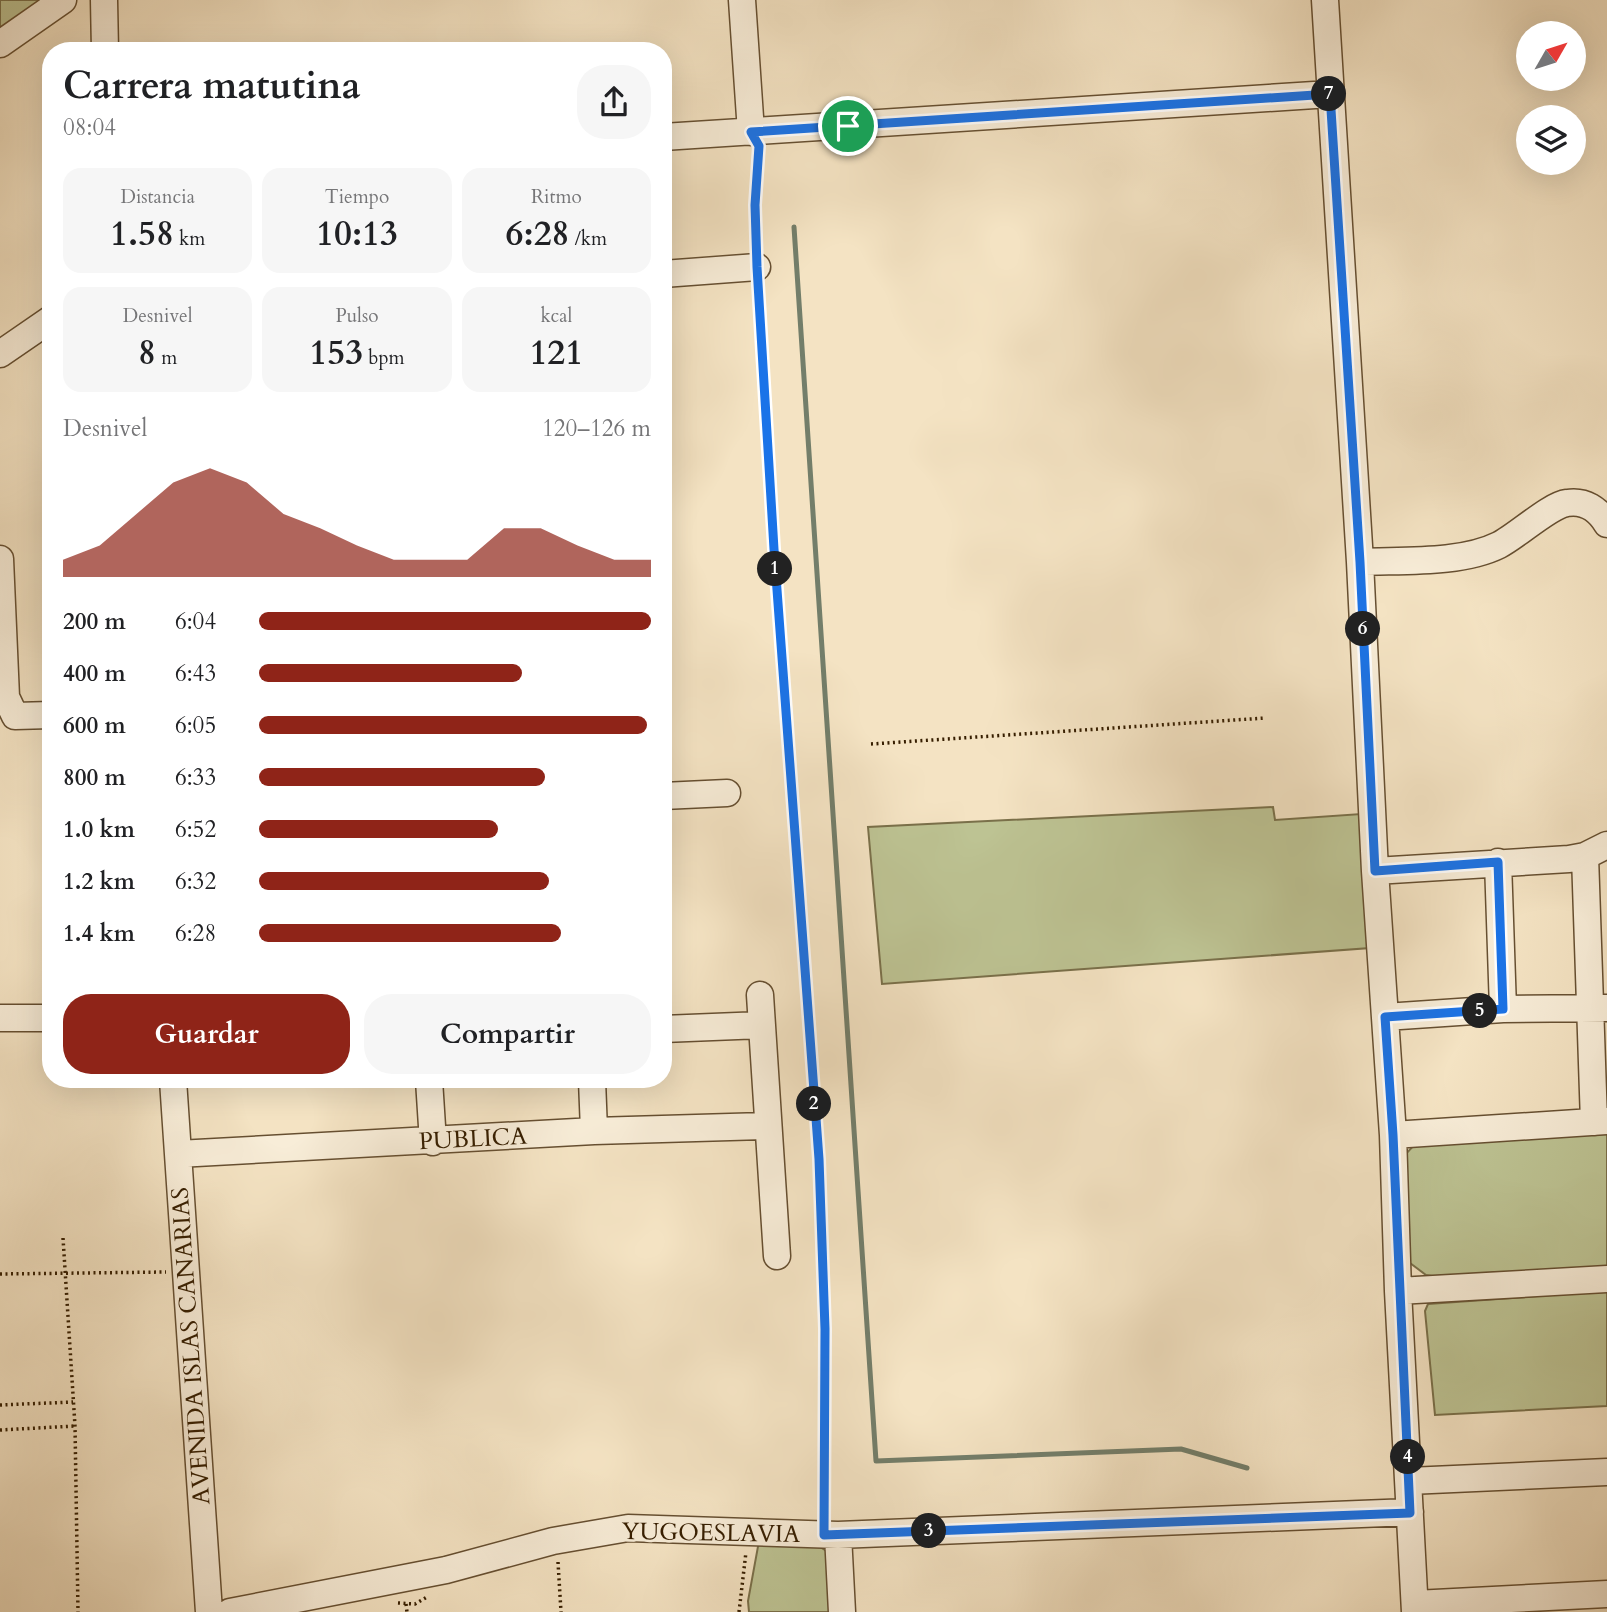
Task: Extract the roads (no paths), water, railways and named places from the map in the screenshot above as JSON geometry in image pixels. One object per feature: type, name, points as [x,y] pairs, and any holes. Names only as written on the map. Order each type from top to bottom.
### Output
[{"type":"street","points":[[0,44],[63,0]]},
{"type":"street","points":[[104,0],[105,42]]},
{"type":"street","points":[[743,0],[751,132]]},
{"type":"street","points":[[1325,0],[1360,562],[1375,871],[1393,1135],[1398,1291],[1415,1608],[1607,1594]]},
{"type":"street","points":[[672,136],[1330,94]]},
{"type":"street","points":[[672,273],[757,267]]},
{"type":"street","points":[[0,354],[42,325]]},
{"type":"street","points":[[1360,562],[1480,553],[1500,545],[1563,503],[1576,502],[1599,515]]},
{"type":"street","points":[[0,559],[6,697],[15,716],[42,715]]},
{"type":"street","points":[[672,796],[727,793]]},
{"type":"street","points":[[1375,871],[1569,859],[1596,850],[1600,1121],[1393,1135]]},
{"type":"street","points":[[1498,862],[1503,1009]]},
{"type":"street","points":[[760,995],[777,1256]]},
{"type":"street","points":[[1385,1017],[1503,1009],[1600,1008]]},
{"type":"street","points":[[0,1018],[42,1018]]},
{"type":"street","points":[[672,1029],[762,1025]]},
{"type":"street","name":"AVENIDA ISLAS CANARIAS","points":[[174,1088],[209,1612]]},
{"type":"street","points":[[430,1088],[433,1142]]},
{"type":"street","points":[[592,1088],[594,1131]]},
{"type":"street","name":"PUBLICA","points":[[178,1154],[594,1131],[768,1126]]},
{"type":"street","points":[[1398,1291],[1607,1279]]},
{"type":"street","points":[[1409,1481],[1607,1472]]},
{"type":"street","name":"YUGOESLAVIA","points":[[230,1612],[446,1570],[553,1541],[597,1533],[661,1528],[831,1535],[1410,1513]]},
{"type":"street","points":[[831,1535],[842,1612]]},
{"type":"waterway","points":[[794,227],[876,1461],[1181,1449],[1247,1468]]}]
